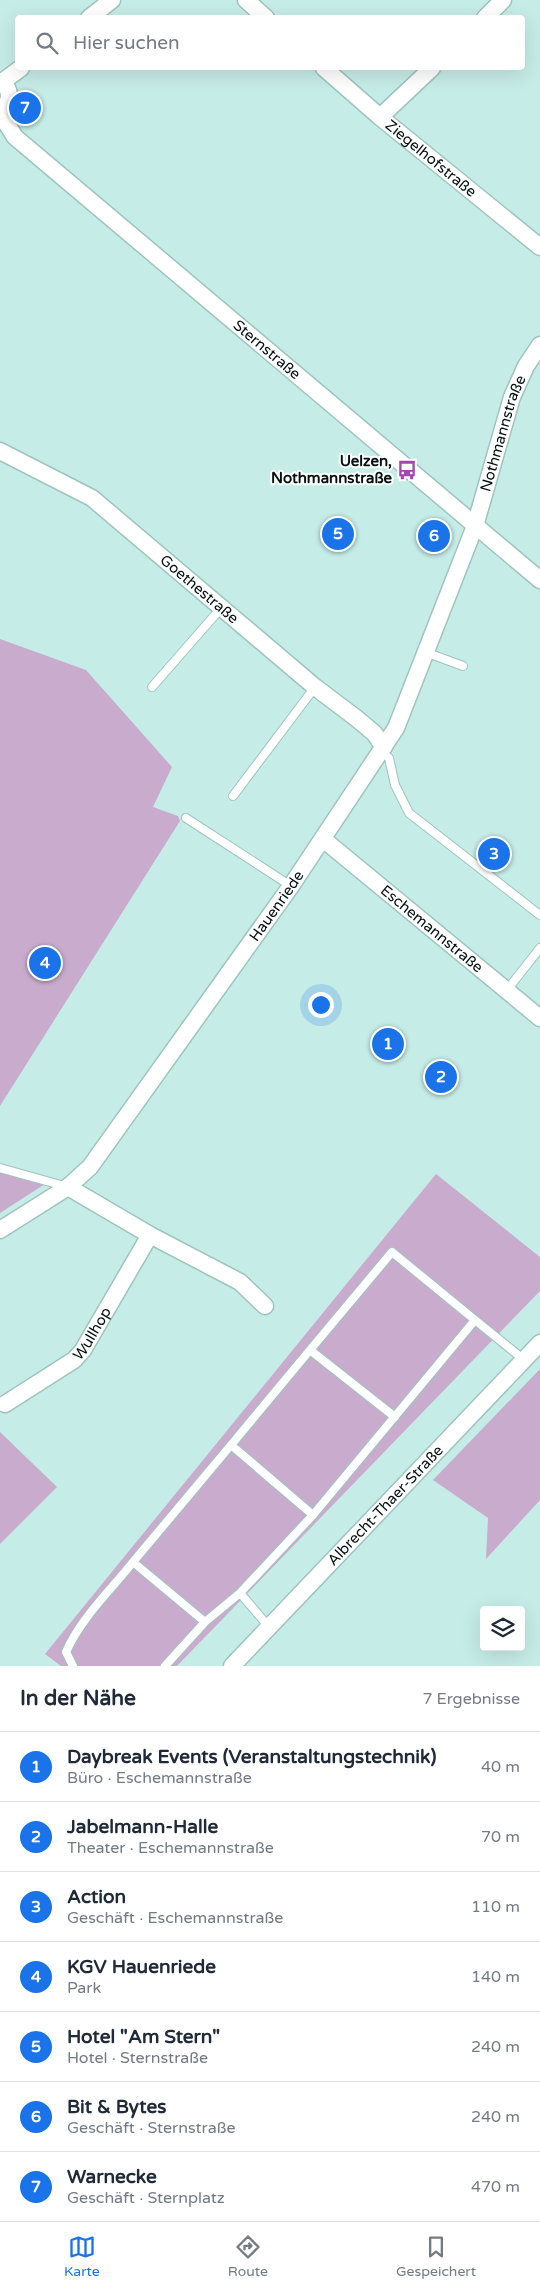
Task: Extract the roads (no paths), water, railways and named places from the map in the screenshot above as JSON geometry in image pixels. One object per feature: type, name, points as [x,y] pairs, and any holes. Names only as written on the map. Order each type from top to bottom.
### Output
[{"type":"street","points":[[93,15],[112,0]]},
{"type":"street","points":[[246,0],[263,15]]},
{"type":"street","points":[[488,15],[503,0]]},
{"type":"street","points":[[0,112],[7,104],[9,94],[1,81],[18,70]]},
{"type":"street","name":"Ziegelhofstraße","points":[[326,70],[380,117],[540,247]]},
{"type":"street","points":[[380,117],[430,70]]},
{"type":"street","name":"Sternstraße","points":[[0,112],[15,138],[540,580]]},
{"type":"street","name":"Nothmannstraße","points":[[475,526],[512,397],[526,366],[540,345]]},
{"type":"street","name":"Goethestraße","points":[[0,451],[92,498],[315,687],[374,733],[383,749]]},
{"type":"street","name":"Hauenriede","points":[[0,1230],[68,1187],[90,1167],[323,839],[396,728],[475,526]]},
{"type":"street","name":"Eschemannstraße","points":[[323,839],[540,1018]]},
{"type":"street","points":[[68,1187],[150,1235],[240,1282],[265,1306]]},
{"type":"street","name":"Wullhop","points":[[5,1404],[74,1360],[83,1350],[150,1235]]},
{"type":"street","name":"Albrecht-Thaer-Straße","points":[[232,1666],[270,1628],[522,1359],[540,1343]]},
{"type":"lane","points":[[152,687],[222,607]]},
{"type":"lane","points":[[425,652],[463,666]]},
{"type":"lane","points":[[232,796],[315,687]]},
{"type":"lane","points":[[383,749],[388,758],[395,785],[409,813],[540,915]]},
{"type":"lane","points":[[186,818],[291,886]]},
{"type":"lane","points":[[506,990],[540,948]]},
{"type":"lane","points":[[0,1168],[68,1187]]},
{"type":"lane","points":[[73,1666],[66,1652],[72,1637],[81,1624],[392,1252],[522,1359]]},
{"type":"lane","points":[[165,1666],[205,1622],[240,1593],[313,1515],[475,1320]]},
{"type":"lane","points":[[310,1350],[394,1417]]},
{"type":"lane","points":[[231,1445],[313,1515]]},
{"type":"lane","points":[[133,1562],[205,1622]]},
{"type":"lane","points":[[240,1593],[270,1628]]},
{"type":"place","name":"Warnecke","points":[[25,108]]},
{"type":"place","name":"Uelzen, Nothmannstraße","points":[[407,470]]},
{"type":"place","name":"Hotel \"Am Stern\"","points":[[338,534]]},
{"type":"place","name":"Bit & Bytes","points":[[434,536]]},
{"type":"place","name":"Action","points":[[494,854]]},
{"type":"place","name":"KGV Hauenriede","points":[[45,963]]},
{"type":"place","name":"Daybreak Events (Veranstaltungstechnik)","points":[[388,1044]]},
{"type":"place","name":"Jabelmann-Halle","points":[[441,1077]]}]
